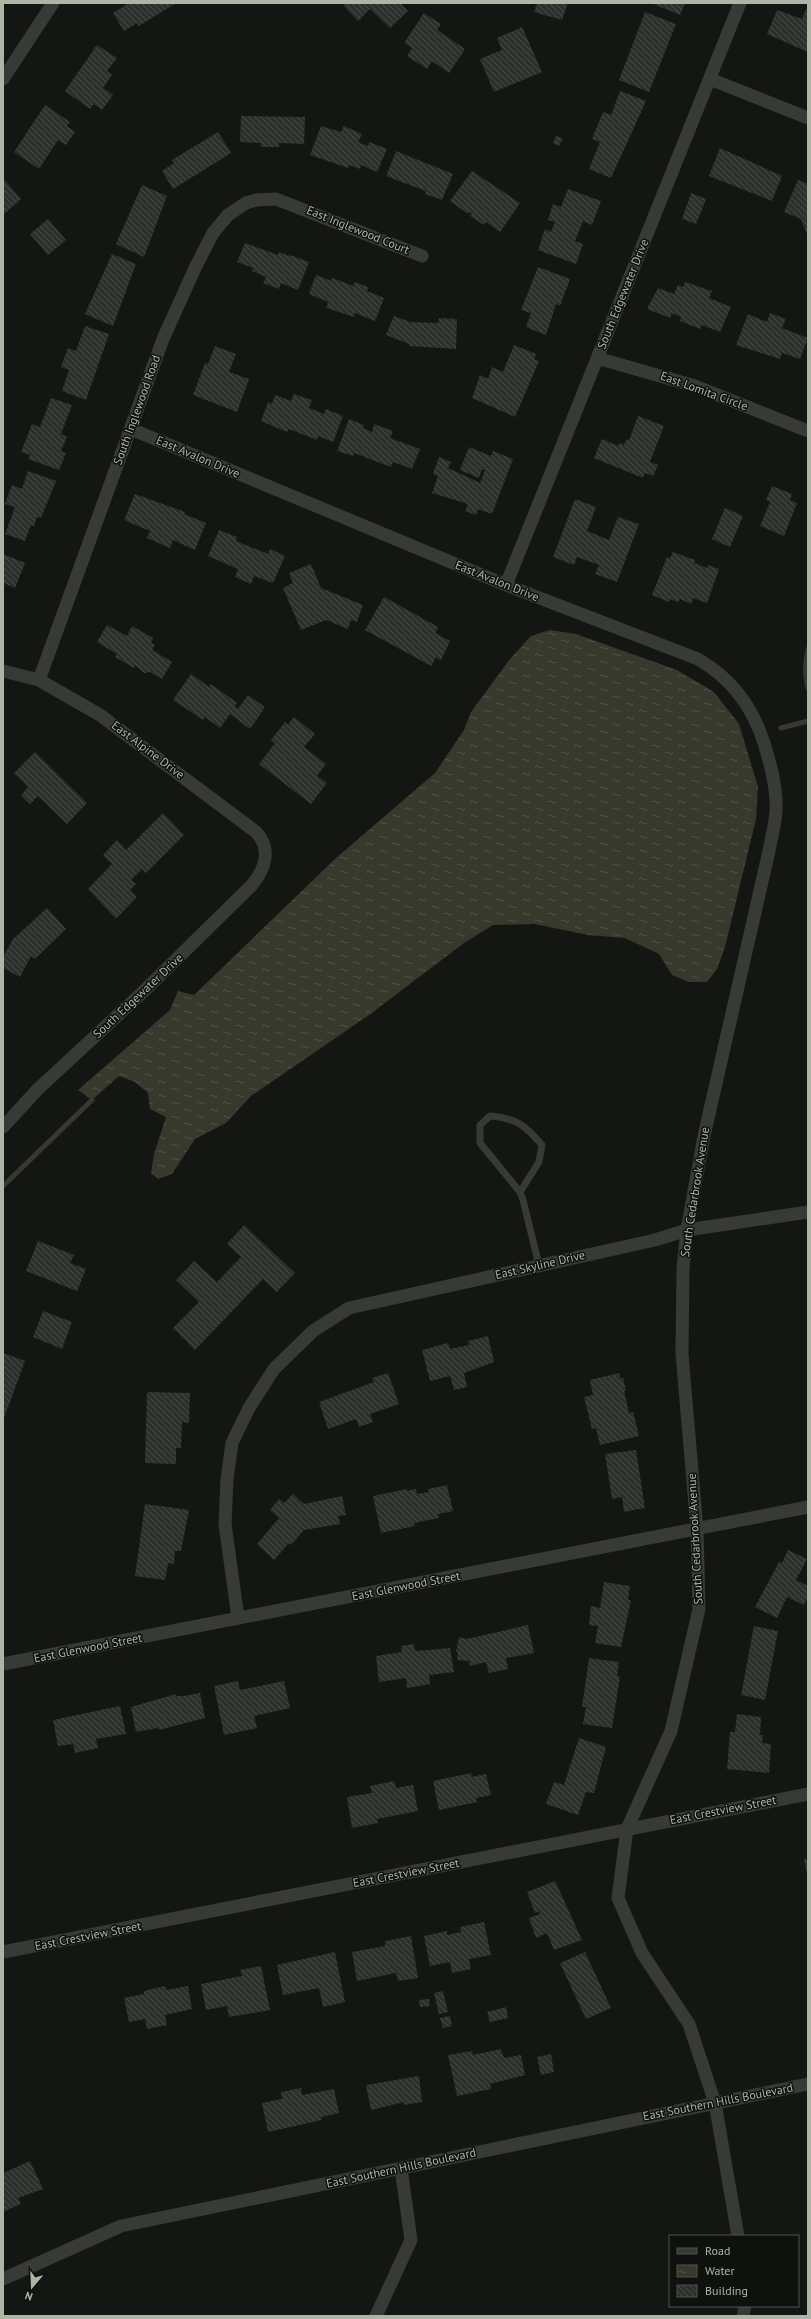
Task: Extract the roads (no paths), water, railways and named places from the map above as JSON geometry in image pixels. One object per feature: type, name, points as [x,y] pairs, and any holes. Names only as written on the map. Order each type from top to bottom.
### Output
[{"type":"street","points":[[3,79],[53,3]]},
{"type":"street","name":"South Edgewater Drive","points":[[506,585],[740,3]]},
{"type":"street","points":[[710,79],[808,118]]},
{"type":"street","name":"South Inglewood Road","points":[[39,680],[131,429],[162,339],[213,233],[228,215],[246,203],[256,200],[276,199],[294,205]]},
{"type":"street","name":"East Inglewood Court","points":[[294,205],[422,256]]},
{"type":"street","name":"East Lomita Circle","points":[[597,358],[695,386],[808,431]]},
{"type":"street","name":"East Avalon Drive","points":[[131,429],[506,585],[685,653],[705,663],[723,676],[743,698],[760,727],[774,777],[776,813]]},
{"type":"street","name":"East Alpine Drive","points":[[3,671],[39,680],[100,714],[256,832],[264,844],[266,860]]},
{"type":"street","name":"South Cedarbrook Avenue","points":[[738,2235],[715,2102],[689,2024],[642,1953],[618,1898],[627,1829],[671,1731],[699,1609],[696,1529],[682,1354],[682,1283],[687,1230],[714,1087],[769,852],[776,813]]},
{"type":"street","name":"South Edgewater Drive","points":[[3,1127],[43,1084],[145,990],[252,885],[260,874],[266,860]]},
{"type":"street","name":"East Skyline Drive","points":[[238,1618],[224,1524],[227,1479],[232,1443],[249,1408],[274,1369],[313,1331],[349,1308],[655,1240],[687,1230],[808,1212]]},
{"type":"street","name":"East Glenwood Street","points":[[3,1664],[808,1507]]},
{"type":"street","name":"East Crestview Street","points":[[3,1952],[808,1794]]},
{"type":"street","name":"East Southern Hills Boulevard","points":[[3,2279],[121,2226],[808,2084]]},
{"type":"street","points":[[376,2316],[411,2240],[401,2168]]},
{"type":"lane","points":[[520,1192],[539,1162],[542,1145],[526,1126],[503,1117],[490,1116],[480,1125],[480,1143],[520,1192],[540,1265]]},
{"type":"water","points":[[550,630],[576,634],[677,670],[714,692],[739,724],[758,787],[756,819],[725,947],[717,969],[707,982],[689,982],[672,975],[659,954],[625,938],[588,935],[535,924],[493,925],[464,943],[369,1015],[251,1096],[226,1123],[195,1139],[172,1174],[158,1179],[151,1173],[154,1154],[166,1117],[150,1109],[148,1093],[135,1082],[119,1076],[92,1100],[78,1090],[170,1010],[178,991],[194,995],[336,858],[435,773],[464,730],[471,712],[510,659],[531,636]]},
{"type":"water","points":[[808,642],[808,695],[804,682],[803,668],[804,655]]},
{"type":"waterway","points":[[781,728],[808,721]]},
{"type":"waterway","points":[[3,1186],[92,1100]]}]
